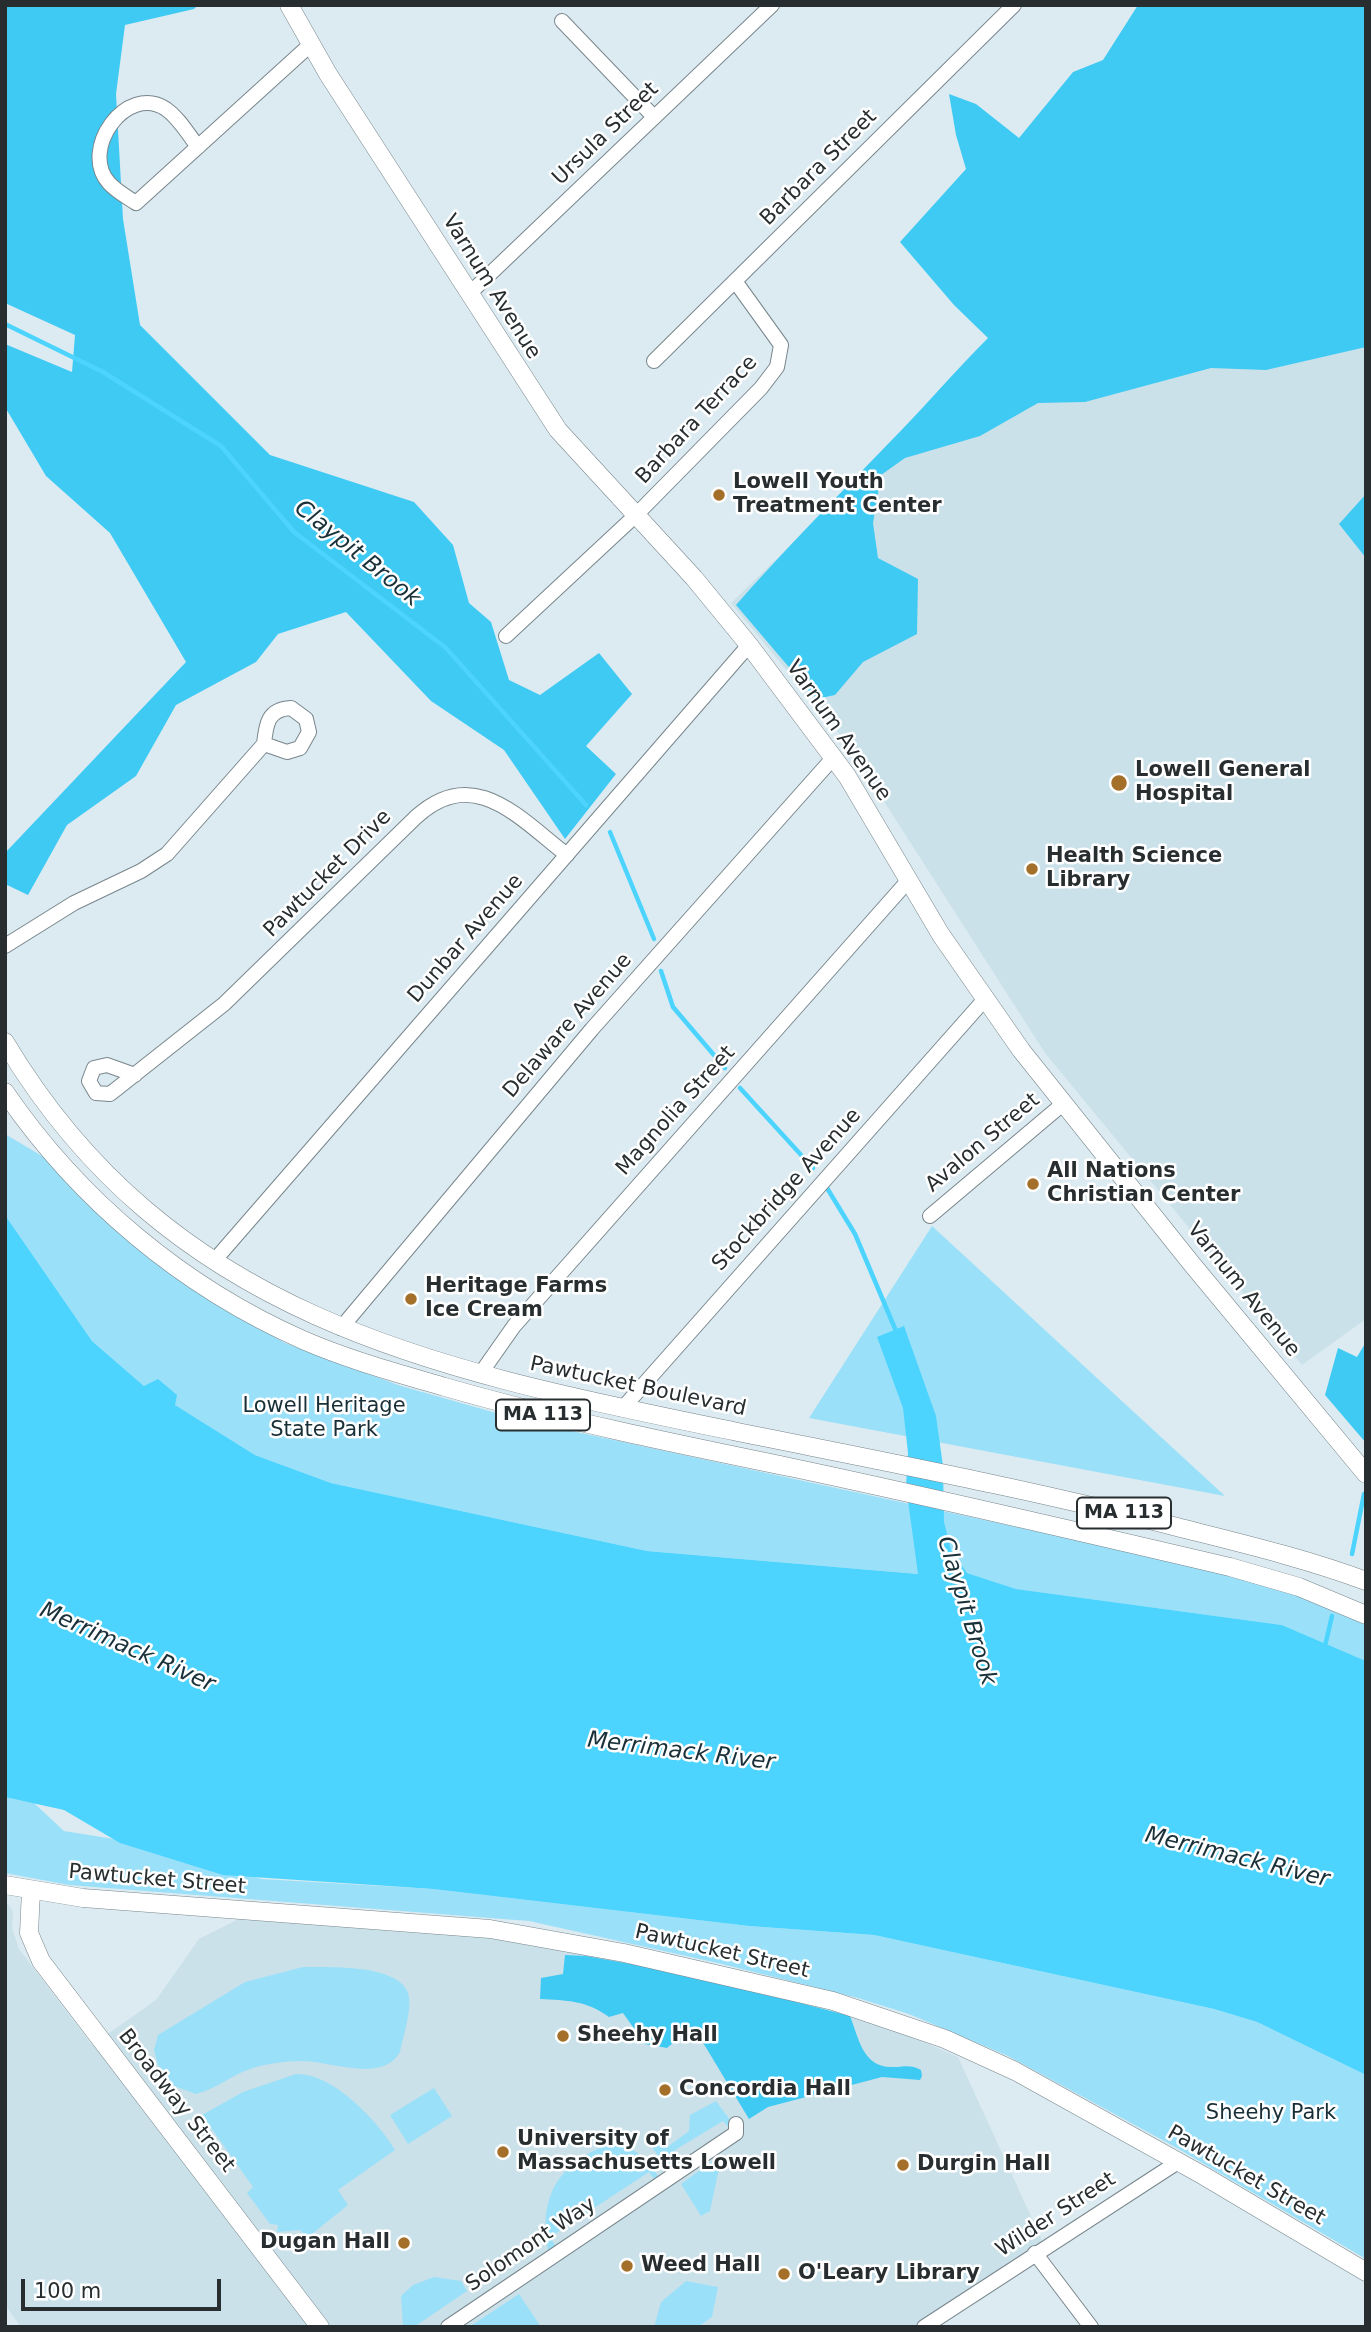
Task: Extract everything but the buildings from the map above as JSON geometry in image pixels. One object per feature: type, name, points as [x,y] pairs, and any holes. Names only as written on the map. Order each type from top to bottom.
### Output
[{"type":"main road","name":"Varnum Avenue","points":[[289,5],[310,45],[558,430],[694,578],[749,645],[834,757],[907,882],[985,999],[1063,1103],[1191,1264],[1366,1474]]},
{"type":"main road","name":"Pawtucket Boulevard","points":[[5,1042],[58,1119],[92,1158],[146,1211],[214,1261],[260,1290],[341,1328],[395,1348],[481,1373],[622,1409],[905,1465],[1119,1512],[1279,1553],[1366,1581]]},
{"type":"main road","name":"MA 113","points":[[5,1092],[44,1145],[97,1201],[131,1232],[220,1297],[305,1340],[413,1378],[545,1415],[1230,1567],[1299,1587],[1366,1615]]},
{"type":"main road","name":"Pawtucket Street","points":[[5,1885],[32,1891],[134,1902],[490,1929],[717,1973],[833,2001],[945,2039],[1015,2071],[1366,2272]]},
{"type":"main road","name":"Broadway Street","points":[[32,1891],[29,1933],[41,1961],[320,2327]]},
{"type":"street","name":"Ursula Street","points":[[469,294],[772,5]]},
{"type":"street","name":"Barbara Street","points":[[654,361],[1014,5]]},
{"type":"street","points":[[562,21],[654,117]]},
{"type":"street","points":[[198,147],[178,120],[164,108],[150,104],[122,112],[104,134],[99,149],[108,182],[135,203],[198,147],[310,45]]},
{"type":"street","name":"Barbara Terrace","points":[[506,636],[636,515],[761,388],[777,367],[781,345],[735,281]]},
{"type":"street","name":"Dunbar Avenue","points":[[214,1261],[749,645]]},
{"type":"street","points":[[5,946],[74,903],[141,871],[167,854],[264,744]]},
{"type":"street","name":"Delaware Avenue","points":[[341,1328],[592,1028],[834,757]]},
{"type":"street","name":"Pawtucket Drive","points":[[135,1075],[243,987],[416,817],[436,801],[459,794],[483,795],[505,807],[566,855]]},
{"type":"street","name":"Magnolia Street","points":[[481,1373],[523,1315],[907,882]]},
{"type":"street","name":"Stockbridge Avenue","points":[[622,1409],[985,999]]},
{"type":"street","name":"Avalon Street","points":[[930,1216],[1063,1103]]},
{"type":"street","name":"Solomont Way","points":[[448,2327],[736,2133],[736,2124]]},
{"type":"street","name":"Wilder Street","points":[[924,2327],[1178,2162]]},
{"type":"street","points":[[1035,2253],[1091,2327]]},
{"type":"shaded area","points":[[5,5],[198,5],[194,9],[125,25],[116,94],[123,219],[140,325],[270,455],[414,502],[453,545],[469,603],[491,622],[509,680],[540,695],[599,653],[632,694],[586,746],[616,774],[565,839],[504,750],[431,701],[346,612],[278,634],[256,662],[176,705],[136,776],[67,825],[28,895],[5,884],[5,853],[186,662],[110,533],[46,476],[5,407],[5,344],[72,372],[75,335],[5,303]]},
{"type":"shaded area","points":[[1138,5],[1366,5],[1366,347],[1266,370],[1211,368],[1085,402],[1038,403],[980,436],[905,458],[881,475],[873,523],[878,558],[918,579],[917,634],[863,662],[835,695],[816,699],[736,605],[988,338],[954,305],[900,242],[966,169],[956,135],[949,94],[976,104],[1019,138],[1073,72],[1103,60]]},
{"type":"shaded area","name":"Lowell General Hospital","points":[[1366,175],[1366,1319],[1302,1365],[1045,1053],[846,742],[731,603],[995,347]]},
{"type":"shaded area","points":[[1366,494],[1366,558],[1339,524]]},
{"type":"shaded area","points":[[1366,1342],[1366,1443],[1325,1395],[1338,1348],[1357,1357]]},
{"type":"shaded area","name":"University of Massachusetts Lowell","points":[[5,1899],[13,1912],[12,1928],[19,1949],[92,2045],[156,2000],[199,1939],[241,1918],[471,1933],[698,1976],[892,2028],[958,2057],[1045,2247],[938,2327],[21,2327],[5,2305]]},
{"type":"shaded area","points":[[565,1955],[586,1956],[698,1976],[850,2016],[860,2043],[875,2063],[883,2066],[914,2067],[921,2070],[922,2076],[920,2080],[882,2077],[768,2107],[749,2119],[696,2031],[682,2035],[667,2048],[645,2044],[623,2013],[609,2017],[585,2005],[540,1999],[541,1978],[563,1974]]},
{"type":"green space","name":"Lowell Heritage State Park","points":[[5,1134],[42,1156],[111,1225],[173,1276],[285,1343],[401,1386],[521,1420],[1188,1564],[1309,1598],[1366,1625],[1366,1661],[1282,1625],[1015,1589],[967,1573],[918,1574],[647,1551],[331,1483],[255,1455],[144,1386],[92,1341],[5,1215]]},
{"type":"green space","points":[[932,1226],[1225,1496],[809,1418]]},
{"type":"green space","name":"Sheehy Park","points":[[5,1797],[34,1803],[64,1831],[114,1839],[262,1879],[433,1889],[749,1926],[874,1935],[1214,2009],[1257,2022],[1366,2075],[1366,2259],[1177,2148],[1008,2056],[909,2014],[858,1998],[722,1964],[529,1921],[69,1885],[5,1873]]},
{"type":"green space","points":[[303,1967],[362,1969],[391,1977],[402,1984],[408,1993],[408,2014],[400,2052],[392,2061],[382,2067],[370,2069],[304,2061],[280,2062],[240,2073],[196,2094],[174,2086],[158,2065],[154,2050],[158,2035],[245,1982]]},
{"type":"green space","points":[[296,2074],[325,2081],[339,2090],[366,2113],[395,2150],[338,2190],[348,2205],[307,2238],[300,2230],[277,2232],[278,2225],[270,2224],[247,2193],[253,2187],[202,2115],[243,2092]]},
{"type":"green space","points":[[434,2088],[452,2116],[408,2144],[390,2115]]},
{"type":"green space","points":[[716,2101],[733,2124],[730,2129],[723,2121],[675,2150],[682,2161],[667,2169],[652,2147],[652,2141],[659,2138],[666,2148],[689,2131],[690,2115]]},
{"type":"green space","points":[[610,2144],[626,2147],[639,2154],[659,2177],[655,2180],[649,2172],[550,2237],[556,2247],[548,2250],[546,2213],[556,2183],[577,2161]]},
{"type":"green space","points":[[717,2158],[720,2164],[710,2211],[701,2216],[681,2184]]},
{"type":"green space","points":[[434,2277],[461,2281],[467,2291],[414,2327],[403,2327],[401,2296],[413,2285]]},
{"type":"green space","points":[[686,2281],[718,2287],[712,2317],[698,2327],[654,2327],[661,2302]]},
{"type":"green space","points":[[519,2294],[541,2327],[469,2327]]},
{"type":"water","name":"Merrimack River","points":[[5,1215],[92,1341],[144,1386],[158,1379],[177,1395],[175,1405],[255,1455],[331,1483],[647,1551],[918,1574],[906,1486],[908,1453],[903,1408],[877,1337],[904,1326],[936,1416],[943,1466],[944,1522],[951,1550],[967,1573],[1016,1589],[1282,1625],[1366,1661],[1366,2075],[1257,2022],[1214,2009],[874,1935],[749,1926],[433,1889],[223,1875],[120,1843],[64,1810],[5,1797]]},
{"type":"waterway","name":"Claypit Brook","points":[[5,324],[103,372],[221,446],[294,532],[446,648],[586,805]]},
{"type":"waterway","name":"Claypit Brook","points":[[610,832],[654,939]]},
{"type":"waterway","name":"Claypit Brook","points":[[661,971],[673,1007],[725,1068]]},
{"type":"waterway","name":"Claypit Brook","points":[[740,1088],[813,1168]]},
{"type":"waterway","name":"Claypit Brook","points":[[827,1188],[855,1234],[896,1331]]},
{"type":"waterway","points":[[1352,1554],[1364,1494]]},
{"type":"waterway","points":[[1325,1646],[1332,1616]]},
{"type":"place","name":"Lowell Youth Treatment Center","points":[[719,495]]},
{"type":"place","name":"Lowell General Hospital","points":[[1119,783]]},
{"type":"place","name":"Health Science Library","points":[[1032,869]]},
{"type":"place","name":"All Nations Christian Center","points":[[1033,1184]]},
{"type":"place","name":"Heritage Farms Ice Cream","points":[[411,1299]]},
{"type":"place","name":"Sheehy Hall","points":[[563,2036]]},
{"type":"place","name":"Concordia Hall","points":[[665,2090]]},
{"type":"place","name":"University of Massachusetts Lowell","points":[[503,2152]]},
{"type":"place","name":"Durgin Hall","points":[[903,2165]]},
{"type":"place","name":"Dugan Hall","points":[[404,2243]]},
{"type":"place","name":"Weed Hall","points":[[627,2266]]},
{"type":"place","name":"O'Leary Library","points":[[784,2274]]}]
